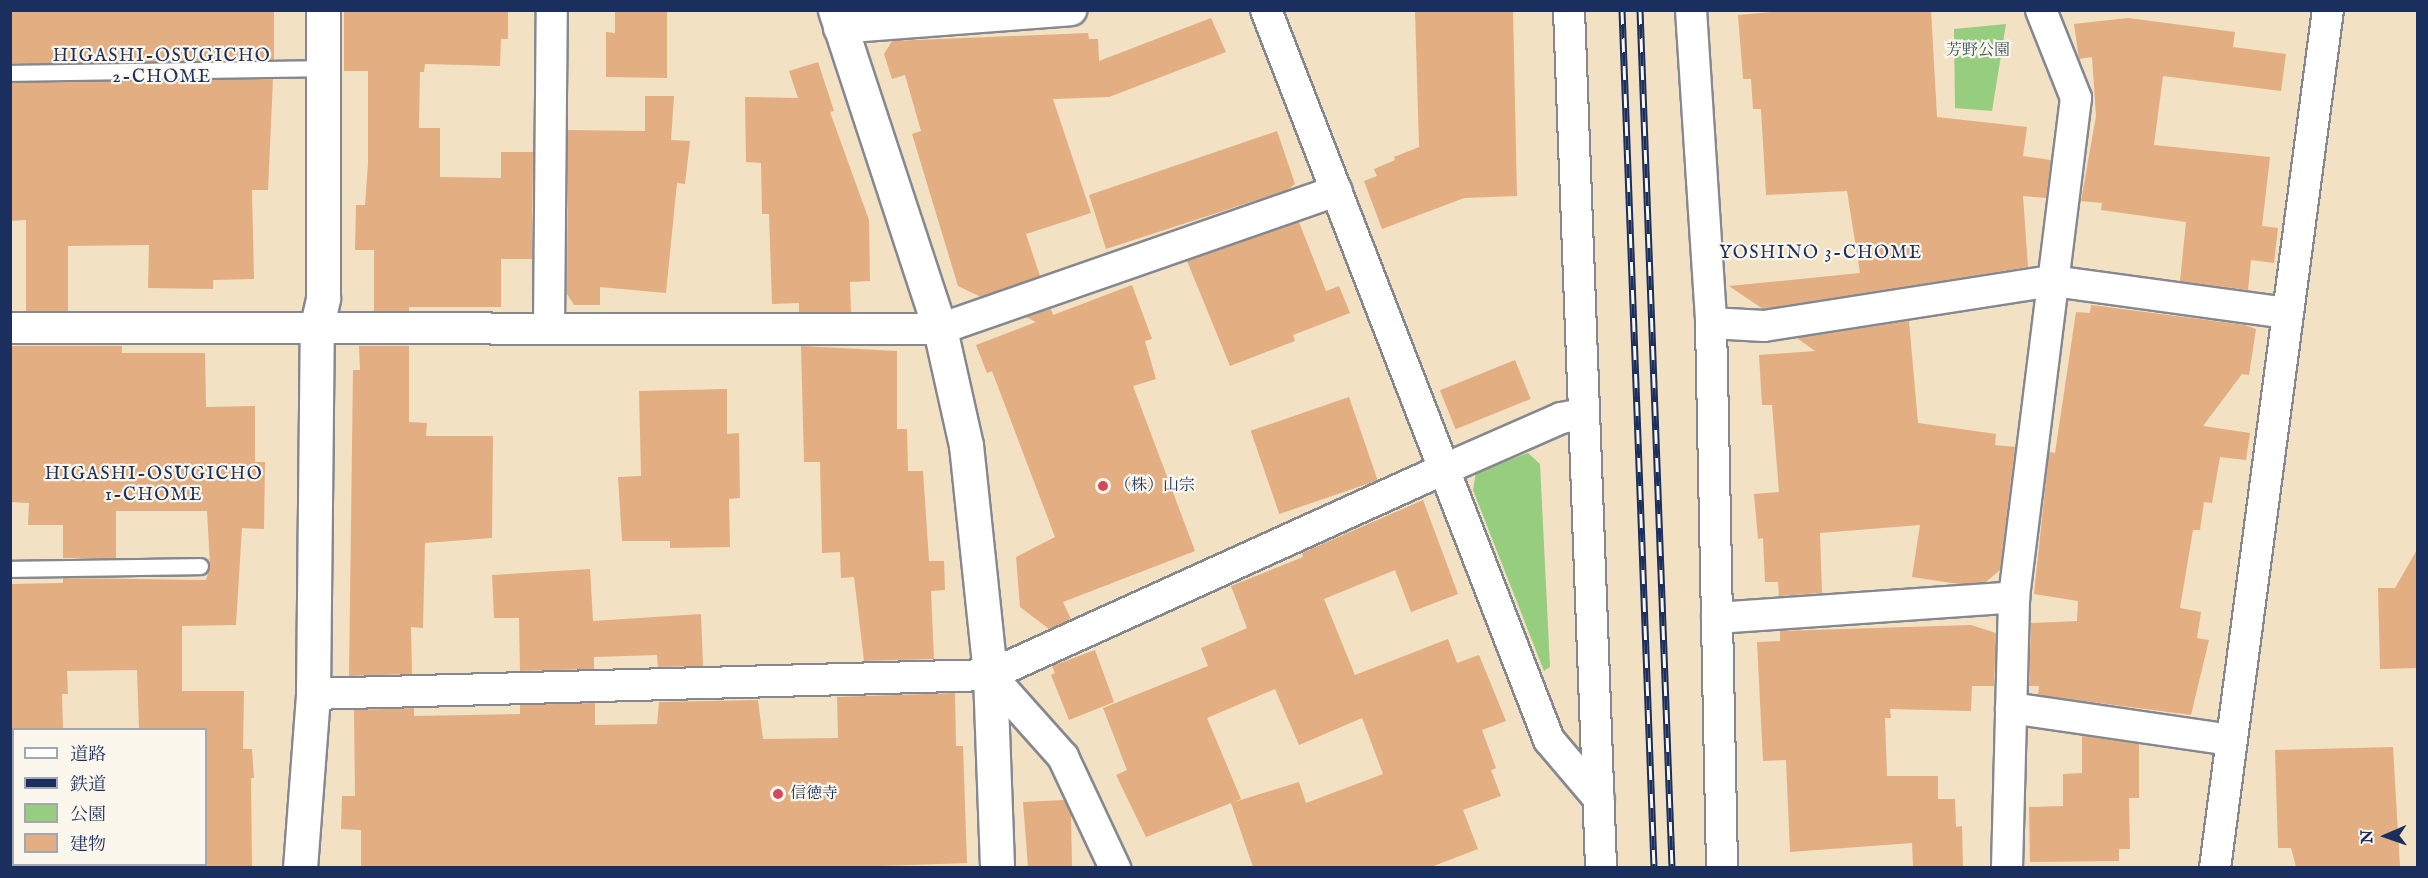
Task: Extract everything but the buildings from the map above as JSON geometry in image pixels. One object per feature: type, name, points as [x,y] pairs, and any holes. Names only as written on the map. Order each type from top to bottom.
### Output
[{"type":"street","points":[[300,867],[313,694],[317,326],[323,298],[323,10]]},
{"type":"street","points":[[549,326],[552,10]]},
{"type":"street","points":[[997,867],[990,675],[966,445],[940,328],[837,19],[1071,10]]},
{"type":"street","points":[[1266,10],[1549,740],[1599,799]]},
{"type":"street","points":[[1569,10],[1601,867]]},
{"type":"street","points":[[1690,10],[1711,323],[1722,867]]},
{"type":"street","points":[[2007,867],[2014,597],[2076,98],[2041,10]]},
{"type":"street","points":[[2215,867],[2328,10]]},
{"type":"street","points":[[10,328],[549,326],[940,328],[1337,191]]},
{"type":"street","points":[[1711,323],[1764,326],[2053,281],[2288,313]]},
{"type":"street","points":[[313,694],[990,675],[1445,469],[1562,418],[1584,414]]},
{"type":"street","points":[[1717,618],[2014,597]]},
{"type":"street","points":[[990,675],[1063,757],[1115,867]]},
{"type":"street","points":[[2011,708],[2231,740]]},
{"type":"lane","points":[[10,73],[324,68]]},
{"type":"lane","points":[[10,569],[200,566]]},
{"type":"green space","name":"芳野公園","points":[[2006,24],[1992,111],[1955,108],[1954,29]]},
{"type":"green space","points":[[1528,453],[1540,464],[1550,667],[1544,671],[1473,490],[1476,472]]},
{"type":"railway","points":[[1622,10],[1654,868]]},
{"type":"railway","points":[[1640,10],[1672,868]]},
{"type":"place","name":"（株）山宗","points":[[1103,486]]},
{"type":"place","name":"信徳寺","points":[[778,794]]},
{"type":"district","name":"HIGASHI-OSUGICHO 2-CHOME","points":[[162,68]]},
{"type":"district","name":"YOSHINO 3-CHOME","points":[[1821,254]]},
{"type":"district","name":"HIGASHI-OSUGICHO 1-CHOME","points":[[154,486]]}]
